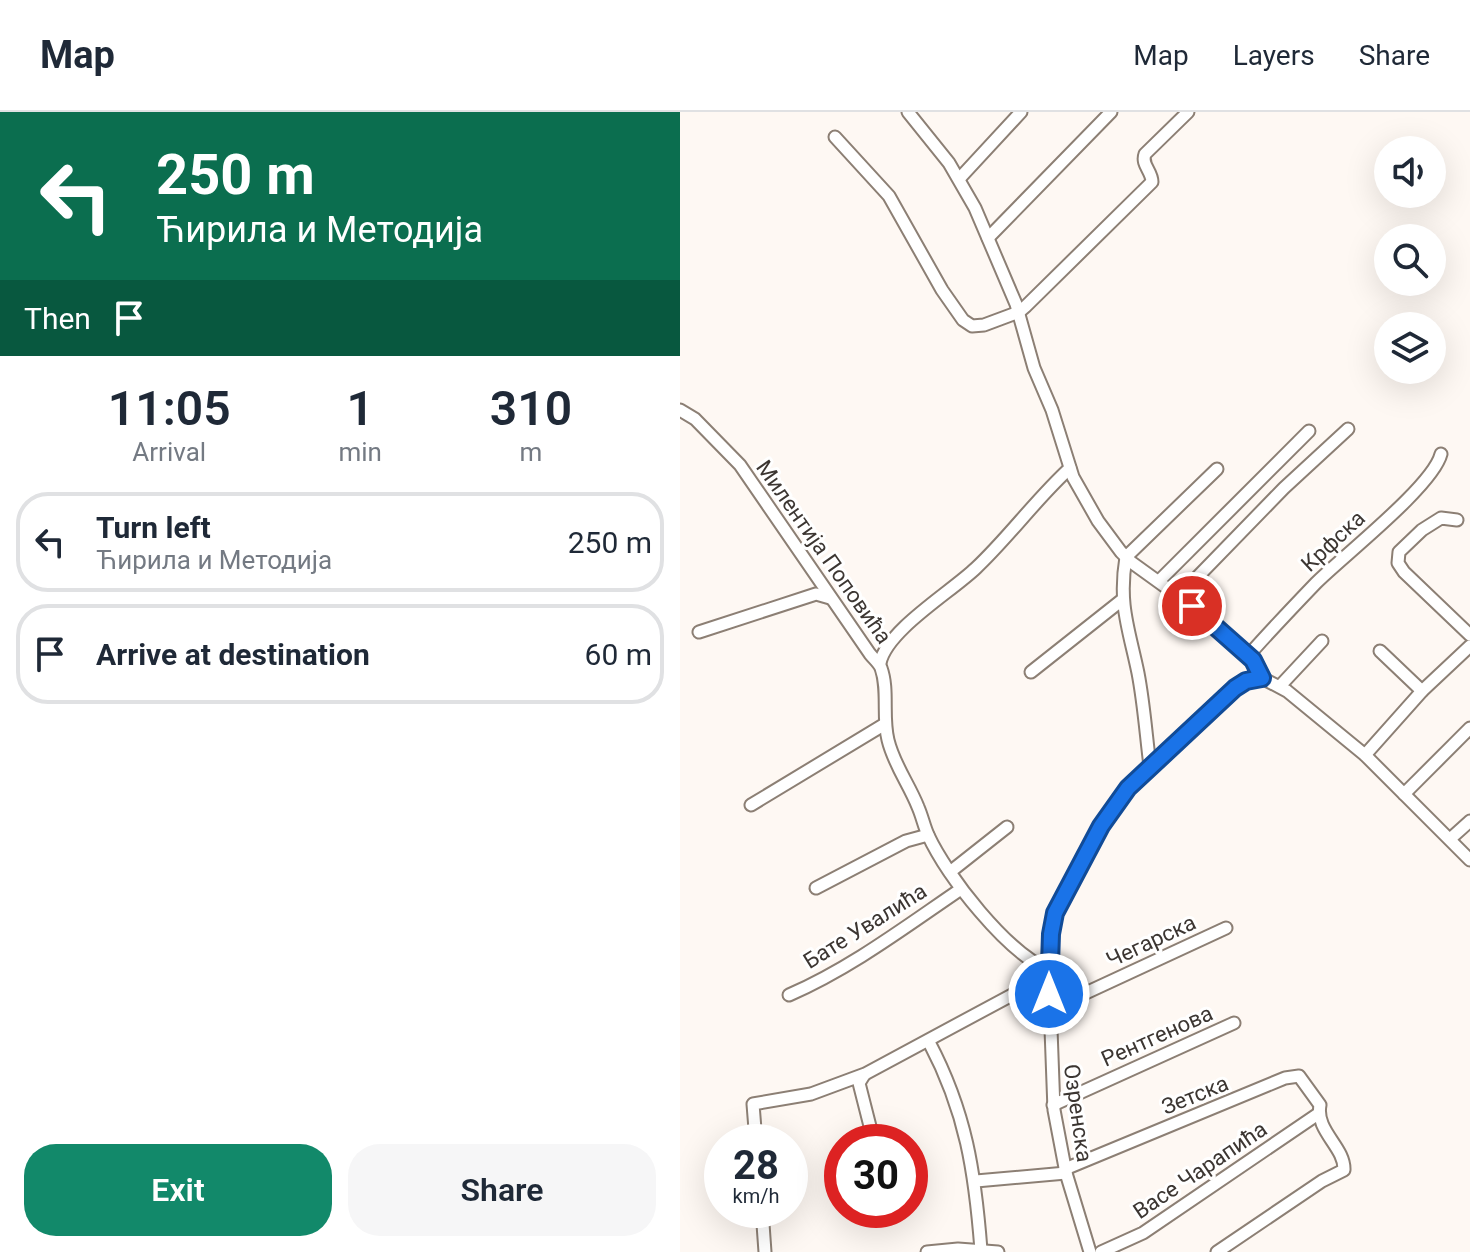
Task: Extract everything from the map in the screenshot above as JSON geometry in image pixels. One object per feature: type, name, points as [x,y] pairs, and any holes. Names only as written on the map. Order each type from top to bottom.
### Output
[{"type":"street","points":[[908,112],[959,179],[988,238],[1019,312],[1034,368],[1052,410],[1070,468],[1086,501],[1126,557],[1179,596],[1248,656],[1262,678],[1280,686],[1365,755],[1470,860]]},
{"type":"street","points":[[959,179],[1021,112]]},
{"type":"street","points":[[988,238],[1111,112]]},
{"type":"street","points":[[835,137],[889,196],[942,290],[963,320],[977,326],[1019,312],[1152,182],[1144,162],[1145,154],[1188,112]]},
{"type":"street","name":"Милентија Поповића","points":[[680,410],[695,419],[740,465],[873,658],[880,663],[885,685],[885,724],[894,757],[919,808],[928,835],[961,889],[997,930],[1049,972]]},
{"type":"street","points":[[1179,596],[1284,488],[1348,429]]},
{"type":"street","points":[[1159,581],[1309,431]]},
{"type":"street","name":"Крфска","points":[[1248,656],[1318,581],[1404,502],[1430,474],[1441,454]]},
{"type":"street","points":[[880,663],[883,652],[890,644],[977,567],[1070,468]]},
{"type":"street","points":[[1150,766],[1138,673],[1122,600],[1126,557],[1217,469]]},
{"type":"street","points":[[1457,520],[1441,518],[1422,530],[1399,552],[1398,563],[1470,635]]},
{"type":"street","points":[[699,632],[816,594],[831,598]]},
{"type":"street","points":[[1031,672],[1122,600]]},
{"type":"street","points":[[1280,686],[1322,641]]},
{"type":"street","points":[[1365,755],[1422,691],[1470,646]]},
{"type":"street","points":[[1380,651],[1422,691]]},
{"type":"street","name":"Озренска","points":[[1090,1252],[1066,1171],[1053,1105],[1049,1010],[1052,922],[1063,896],[1118,799],[1235,688],[1246,681],[1262,678]]},
{"type":"street","points":[[751,805],[885,724]]},
{"type":"street","points":[[1404,794],[1470,728]]},
{"type":"street","points":[[1450,839],[1470,821]]},
{"type":"street","points":[[950,872],[1007,827]]},
{"type":"street","points":[[816,888],[906,841],[928,835]]},
{"type":"street","name":"Бате Увалића","points":[[789,995],[853,963],[961,889]]},
{"type":"street","name":"Чегарска","points":[[1049,1010],[1226,928]]},
{"type":"street","points":[[755,1124],[753,1104],[811,1094],[865,1074],[929,1042],[1049,972]]},
{"type":"street","name":"Рентгенова","points":[[1053,1105],[1234,1023]]},
{"type":"street","points":[[929,1042],[955,1097],[976,1181],[981,1250]]},
{"type":"street","points":[[865,1074],[859,1083],[869,1124]]},
{"type":"street","name":"Зетска","points":[[1066,1171],[1292,1075],[1304,1081],[1320,1105],[1318,1114]]},
{"type":"street","points":[[1217,1252],[1322,1181],[1344,1170],[1343,1159],[1318,1114]]},
{"type":"street","name":"Васе Чарапића","points":[[1101,1252],[1143,1233],[1318,1114]]},
{"type":"street","points":[[976,1181],[1066,1171]]},
{"type":"street","points":[[763,1228],[765,1252]]},
{"type":"street","points":[[927,1252],[998,1252]]},
{"type":"route","points":[[1049,994],[1051,934],[1055,913],[1118,799],[1218,702],[1240,684],[1262,678],[1253,660],[1192,606]]}]
